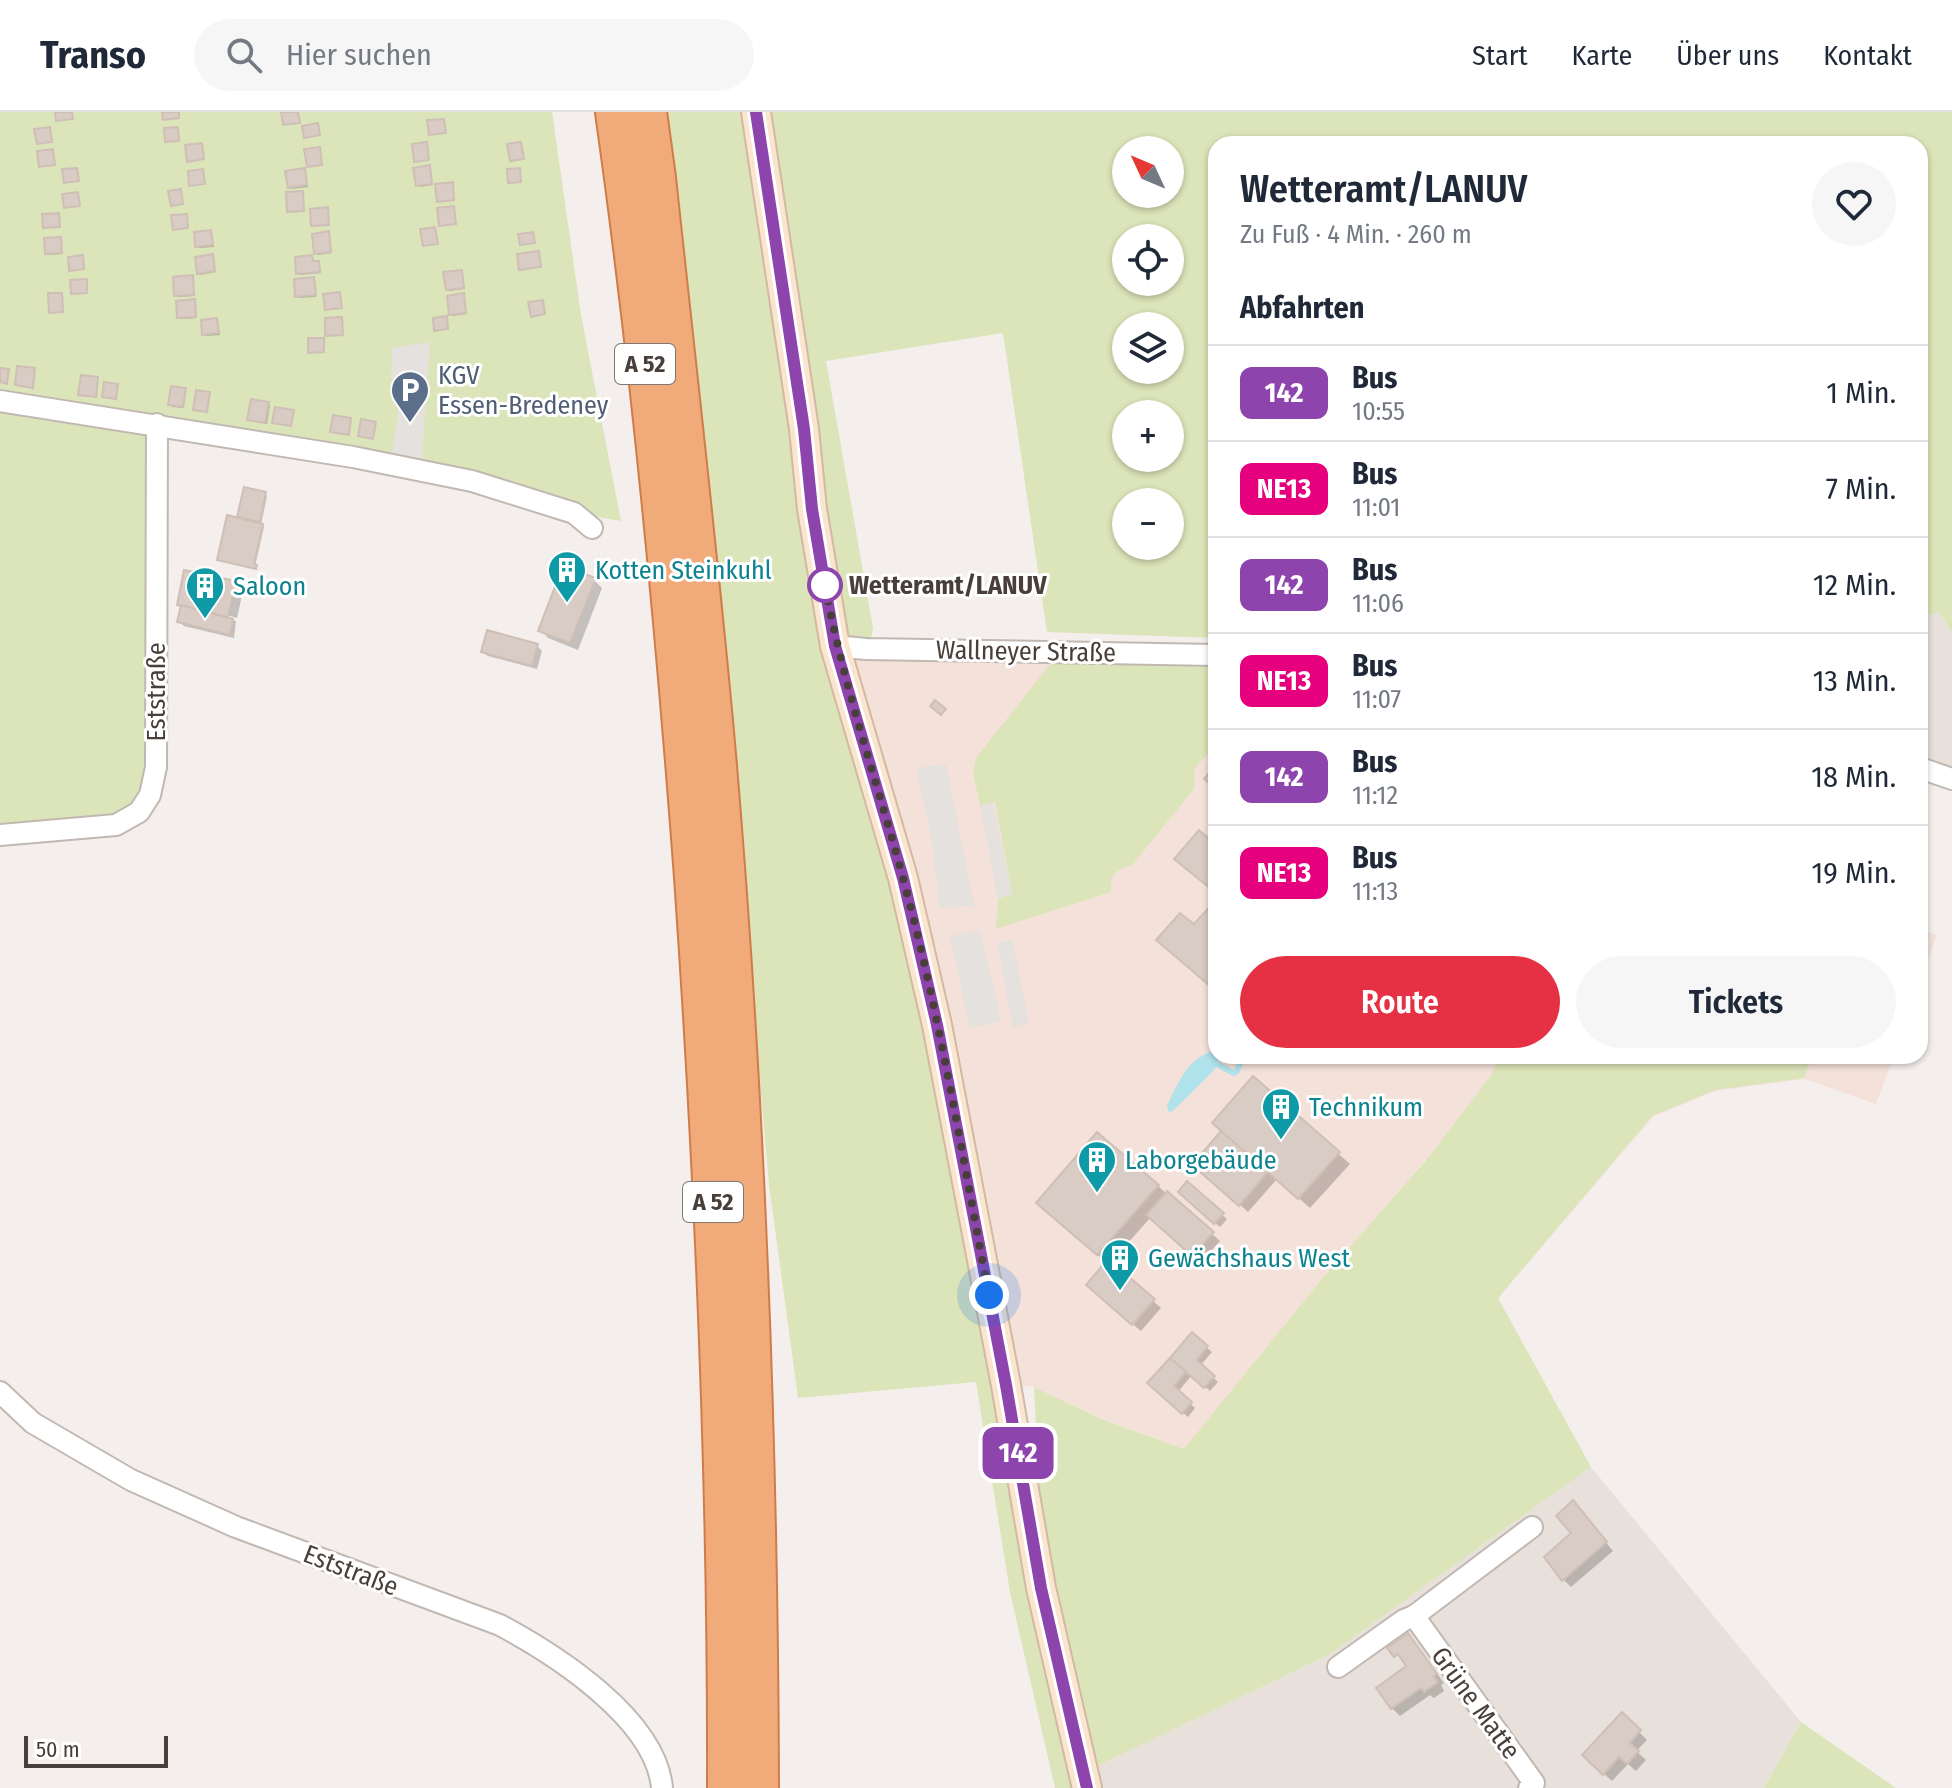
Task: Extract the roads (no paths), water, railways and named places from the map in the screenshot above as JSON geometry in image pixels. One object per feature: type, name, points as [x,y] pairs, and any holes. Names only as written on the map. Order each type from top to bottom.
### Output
[{"type":"highway","name":"A 52","points":[[614,112],[673,616],[703,1024],[719,1325],[727,1601],[726,1788]]},
{"type":"highway","name":"A 52","points":[[648,112],[716,742],[736,1021],[752,1324],[760,1788]]},
{"type":"main road","points":[[756,112],[802,414],[812,509],[835,646],[903,878],[937,1025],[1006,1385],[1041,1588],[1087,1788]]},
{"type":"street","points":[[0,401],[353,457],[472,481],[574,513],[592,528]]},
{"type":"street","name":"Eststraße","points":[[0,835],[116,825],[139,812],[150,795],[156,767],[157,424]]},
{"type":"street","name":"Wallneyer Straße","points":[[835,646],[1208,655]]},
{"type":"street","points":[[1928,771],[1952,779]]},
{"type":"street","name":"Eststraße","points":[[0,1392],[33,1423],[131,1480],[236,1527],[500,1625],[541,1647],[603,1696],[632,1724],[660,1771],[662,1788]]},
{"type":"street","points":[[1338,1667],[1414,1616],[1532,1527]]},
{"type":"street","name":"Grüne Matte","points":[[1414,1616],[1534,1783],[1529,1788]]},
{"type":"water","points":[[1208,1053],[1208,1064],[1217,1064],[1215,1069],[1169,1112],[1167,1106],[1184,1074]]},
{"type":"waterway","points":[[1217,1064],[1233,1073],[1240,1064]]},
{"type":"place","name":"KGV Essen-Bredeney","points":[[410,424]]},
{"type":"place","name":"Wetteramt/LANUV","points":[[825,585]]},
{"type":"place","name":"Kotten Steinkuhl","points":[[567,604]]},
{"type":"place","name":"Saloon","points":[[205,620]]},
{"type":"place","name":"Technikum","points":[[1281,1141]]},
{"type":"place","name":"Laborgebäude","points":[[1097,1194]]},
{"type":"place","name":"Gewächshaus West","points":[[1120,1292]]}]
